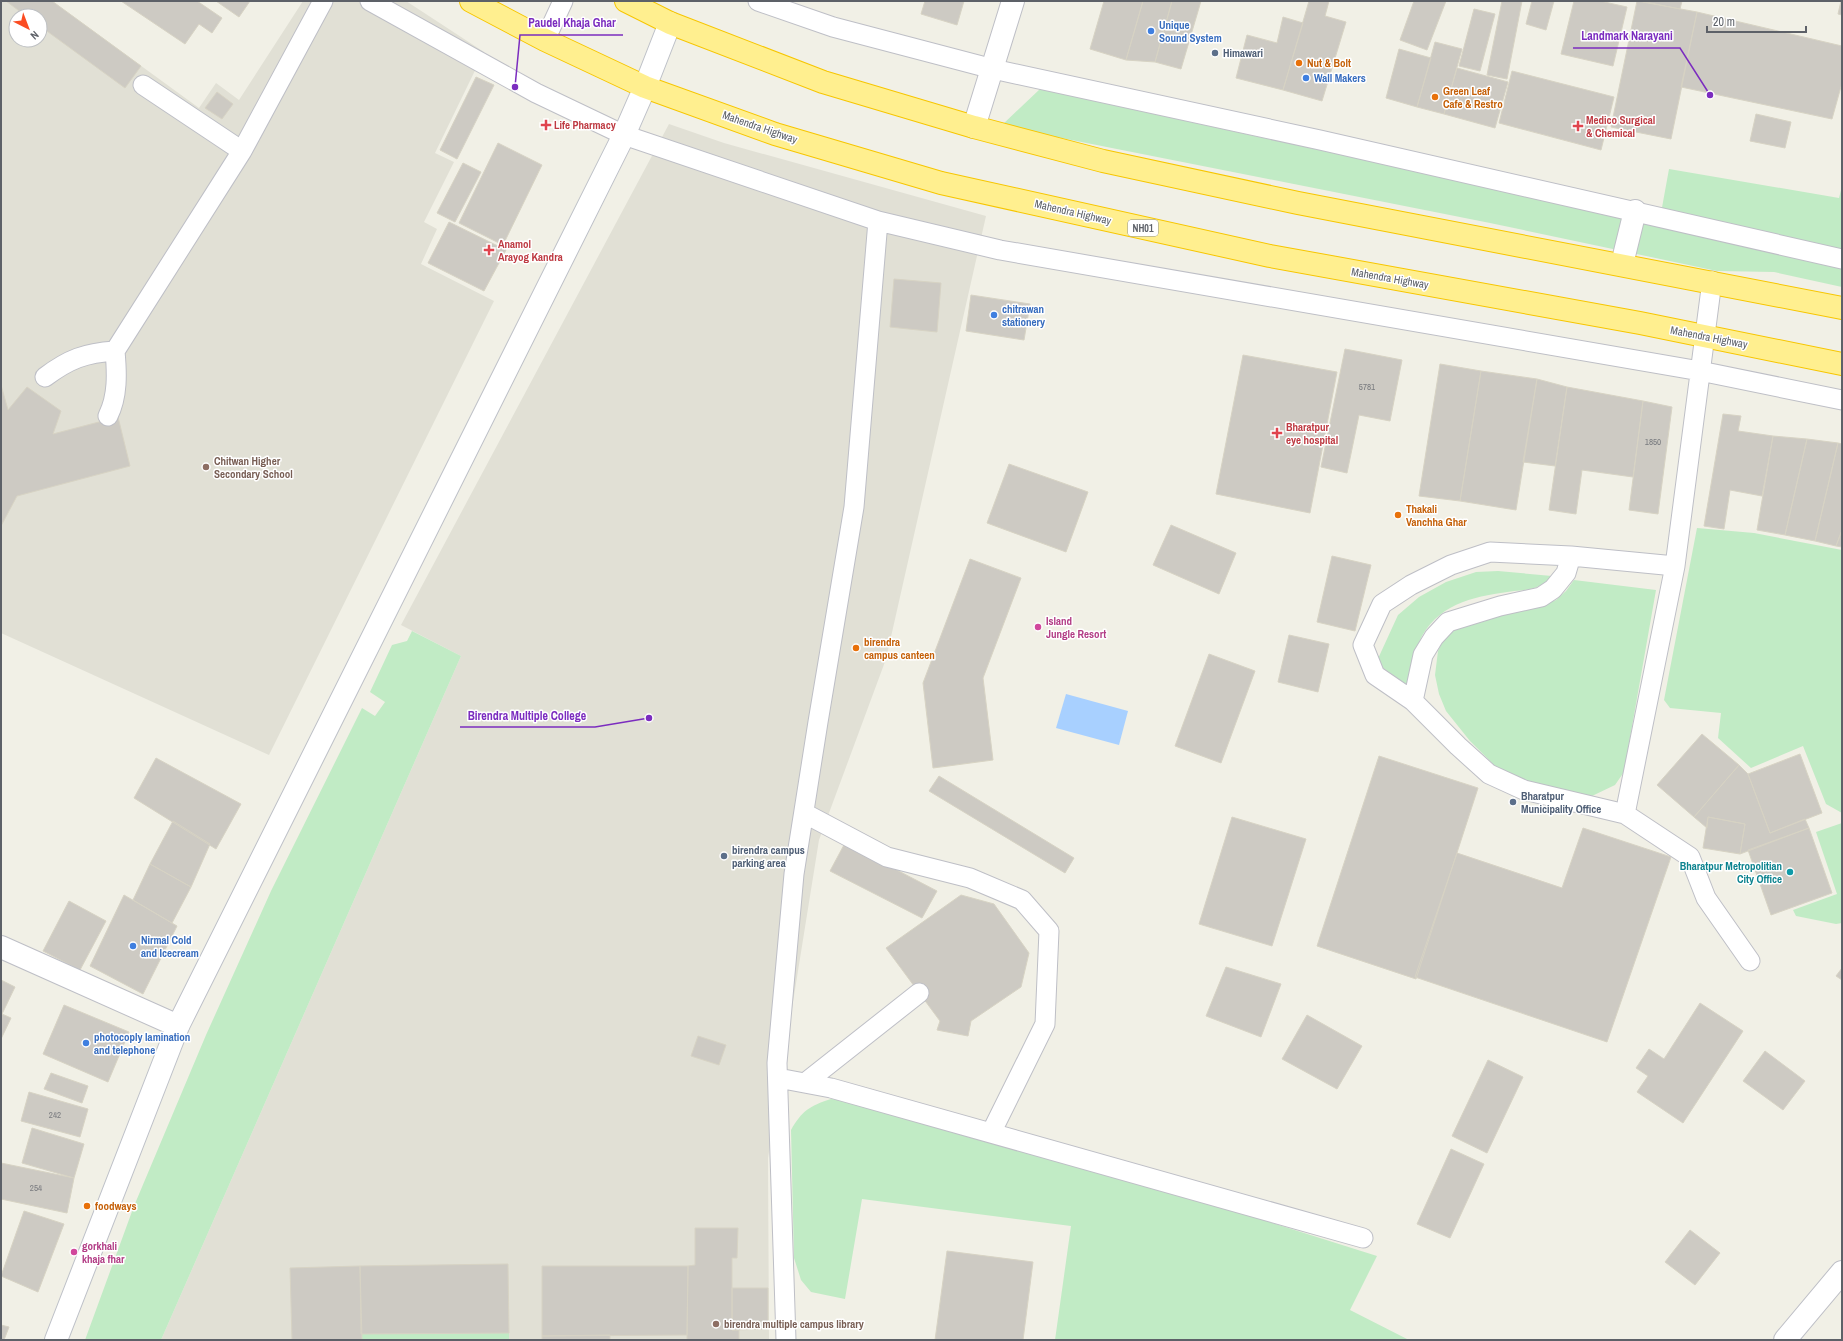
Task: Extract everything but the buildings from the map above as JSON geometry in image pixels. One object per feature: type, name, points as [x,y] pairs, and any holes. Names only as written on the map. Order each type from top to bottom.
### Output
[{"type":"highway","name":"Mahendra Highway","points":[[471,1],[545,40],[645,87],[776,134],[941,183],[1270,256],[1705,336],[1842,364]]},
{"type":"highway","points":[[626,1],[670,23],[823,82],[974,127],[1103,161],[1275,198],[1477,238],[1622,264],[1842,308]]},
{"type":"street","points":[[974,127],[1013,1]]},
{"type":"street","points":[[56,1340],[178,1026],[624,135],[670,23]]},
{"type":"street","points":[[1622,264],[1635,211]]},
{"type":"street","points":[[1,947],[178,1026]]},
{"type":"street","points":[[1786,1340],[1842,1272]]},
{"type":"lane","points":[[108,416],[113,406],[117,376],[115,351],[242,151],[324,1]]},
{"type":"lane","points":[[370,1],[536,93],[624,135],[878,221],[1000,250],[1700,371],[1842,400]]},
{"type":"lane","points":[[545,40],[562,1]]},
{"type":"lane","points":[[758,1],[833,27],[993,69],[1635,211],[1842,259]]},
{"type":"lane","points":[[143,86],[242,151]]},
{"type":"lane","points":[[786,1340],[777,1063],[794,874],[854,507],[878,221]]},
{"type":"lane","points":[[1625,814],[1675,566],[1712,282]]},
{"type":"lane","points":[[45,377],[63,363],[92,352],[115,351]]},
{"type":"lane","points":[[1675,566],[1571,556],[1490,552],[1451,565],[1411,585],[1382,604],[1363,645],[1374,675],[1413,701],[1458,746],[1489,774],[1524,790],[1625,814],[1690,857],[1706,898],[1750,961]]},
{"type":"lane","points":[[1413,701],[1423,655],[1434,637],[1448,622],[1500,606],[1541,597],[1553,589],[1566,573],[1571,556]]},
{"type":"lane","points":[[804,812],[887,857],[970,878],[1022,900],[1050,931],[1045,1024],[991,1133]]},
{"type":"lane","points":[[805,1083],[919,993]]},
{"type":"lane","points":[[778,1078],[831,1088],[1363,1238]]},
{"type":"shaded area","name":"Chitwan Higher Secondary School","points":[[1,1],[52,1],[199,108],[216,83],[239,100],[303,1],[406,1],[484,52],[435,153],[454,162],[424,222],[437,229],[421,264],[494,301],[269,755],[1,633]]},
{"type":"shaded area","points":[[669,124],[724,143],[986,216],[886,659],[819,840],[768,1158],[769,1340],[161,1340],[461,656],[401,625]]},
{"type":"green space","points":[[1040,89],[1498,189],[1661,213],[1669,169],[1839,198],[1842,186],[1842,287],[1774,272],[1717,271],[1490,223],[1001,126]]},
{"type":"green space","points":[[1697,528],[1754,533],[1842,550],[1842,813],[1826,804],[1803,746],[1751,768],[1718,738],[1721,713],[1670,708],[1664,700]]},
{"type":"green space","points":[[1498,571],[1552,576],[1540,586],[1535,588],[1475,598],[1462,602],[1440,615],[1430,624],[1422,636],[1415,653],[1407,685],[1376,663],[1398,615],[1419,597],[1446,582],[1476,572]]},
{"type":"green space","points":[[1574,580],[1656,590],[1624,772],[1615,785],[1592,796],[1524,781],[1495,766],[1470,741],[1446,711],[1439,694],[1435,675],[1438,651],[1446,634],[1476,618],[1541,606],[1556,600],[1566,591]]},
{"type":"green space","points":[[412,631],[461,656],[161,1340],[85,1340],[134,1206],[206,1035],[271,891],[362,708],[375,716],[385,702],[370,692],[392,645],[407,641]]},
{"type":"green space","points":[[1842,823],[1842,923],[1836,924],[1796,916],[1793,910],[1837,894],[1816,832]]},
{"type":"green space","points":[[831,1099],[850,1101],[1184,1195],[1377,1256],[1350,1310],[1409,1340],[1055,1340],[1071,1226],[862,1199],[845,1299],[811,1292],[801,1280],[794,1258],[791,1130],[799,1118],[807,1110],[817,1104]]},
{"type":"green space","points":[[509,1333],[509,1340],[362,1340],[361,1334]]},
{"type":"water","points":[[1066,694],[1128,711],[1119,745],[1056,728]]},
{"type":"place","name":"Unique Sound System","points":[[1151,31]]},
{"type":"place","name":"Himawari","points":[[1215,53]]},
{"type":"place","name":"Nut & Bolt","points":[[1299,63]]},
{"type":"place","name":"Wall Makers","points":[[1306,78]]},
{"type":"place","name":"Paudel Khaja Ghar","points":[[515,87]]},
{"type":"place","name":"Landmark Narayani","points":[[1710,95]]},
{"type":"place","name":"Green Leaf Cafe & Restro","points":[[1435,97]]},
{"type":"place","name":"Life Pharmacy","points":[[546,125]]},
{"type":"place","name":"Medico Surgical & Chemical","points":[[1578,126]]},
{"type":"place","name":"Anamol Arayog Kandra","points":[[489,250]]},
{"type":"place","name":"chitrawan stationery","points":[[994,315]]},
{"type":"place","name":"Bharatpur eye hospital","points":[[1277,433]]},
{"type":"place","name":"Chitwan Higher Secondary School","points":[[206,467]]},
{"type":"place","name":"Thakali Vanchha Ghar","points":[[1398,515]]},
{"type":"place","name":"Island Jungle Resort","points":[[1038,627]]},
{"type":"place","name":"birendra campus canteen","points":[[856,648]]},
{"type":"place","name":"Birendra Multiple College","points":[[649,718]]},
{"type":"place","name":"Bharatpur Municipality Office","points":[[1513,802]]},
{"type":"place","name":"birendra campus parking area","points":[[724,856]]},
{"type":"place","name":"Bharatpur Metropolitian City Office","points":[[1790,872]]},
{"type":"place","name":"Nirmal Cold and Icecream","points":[[133,946]]},
{"type":"place","name":"photocoply lamination and telephone","points":[[86,1043]]},
{"type":"place","name":"foodways","points":[[87,1206]]},
{"type":"place","name":"gorkhali khaja fhar","points":[[74,1252]]},
{"type":"place","name":"birendra multiple campus library","points":[[716,1324]]}]
